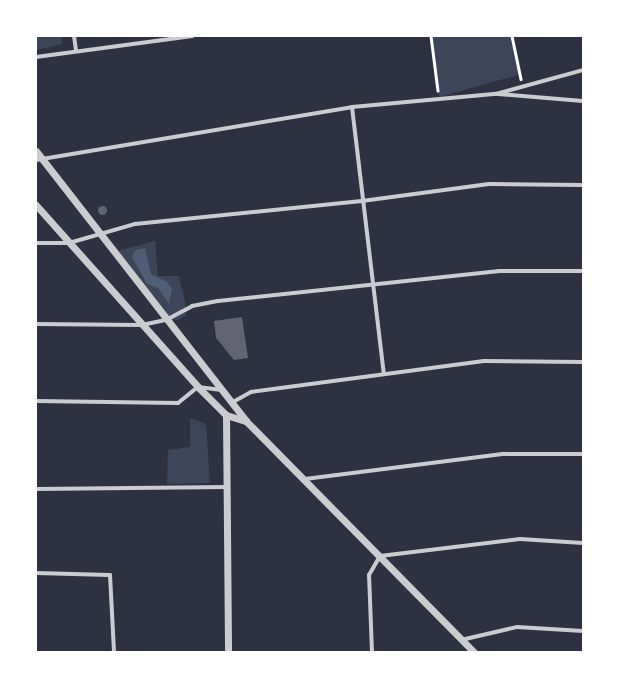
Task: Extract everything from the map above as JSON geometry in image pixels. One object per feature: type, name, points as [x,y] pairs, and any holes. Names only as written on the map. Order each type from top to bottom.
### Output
[{"type":"street","points":[[74,36],[76,50]]},
{"type":"street","points":[[36,57],[76,50],[193,36]]},
{"type":"street","points":[[496,94],[583,70]]},
{"type":"street","points":[[39,159],[352,107],[439,97],[496,94],[583,101]]},
{"type":"street","points":[[352,107],[362,201],[384,374]]},
{"type":"street","points":[[36,151],[39,159],[101,232],[166,320],[233,402],[246,421],[306,478],[474,652]]},
{"type":"street","points":[[36,243],[69,243],[101,232],[135,224],[362,201],[489,184],[583,185]]},
{"type":"street","points":[[36,205],[198,387],[226,415],[246,421]]},
{"type":"street","points":[[36,324],[142,325],[166,320],[192,306],[218,301],[373,286],[499,271],[583,271]]},
{"type":"street","points":[[228,652],[226,415],[233,402],[251,392],[384,374],[516,359],[583,362]]},
{"type":"street","points":[[36,401],[178,403],[198,387],[223,390]]},
{"type":"street","points":[[306,478],[504,454],[583,454]]},
{"type":"street","points":[[36,489],[227,487]]},
{"type":"street","points":[[380,556],[520,539],[583,543]]},
{"type":"street","points":[[372,652],[369,575],[380,556]]},
{"type":"street","points":[[36,573],[110,575],[114,652]]},
{"type":"street","points":[[461,640],[518,626],[583,631]]},
{"type":"path","points":[[431,36],[439,97]]},
{"type":"path","points":[[512,36],[522,86]]},
{"type":"shaded area","points":[[36,36],[62,36],[62,44],[36,50]]},
{"type":"shaded area","points":[[432,36],[513,36],[522,74],[439,97]]},
{"type":"shaded area","points":[[155,241],[158,276],[179,276],[187,310],[186,316],[179,320],[172,320],[156,304],[117,251]]},
{"type":"shaded area","points":[[145,248],[151,274],[167,282],[172,289],[169,304],[158,288],[147,284],[132,257],[135,250]]},
{"type":"shaded area","points":[[190,418],[206,424],[210,483],[167,484],[168,450],[190,447]]},
{"type":"building","points":[[100,206],[104,206],[106,210],[104,214],[100,214],[98,212],[98,208]]},
{"type":"building","points":[[242,317],[248,358],[234,360],[216,338],[214,321]]}]
